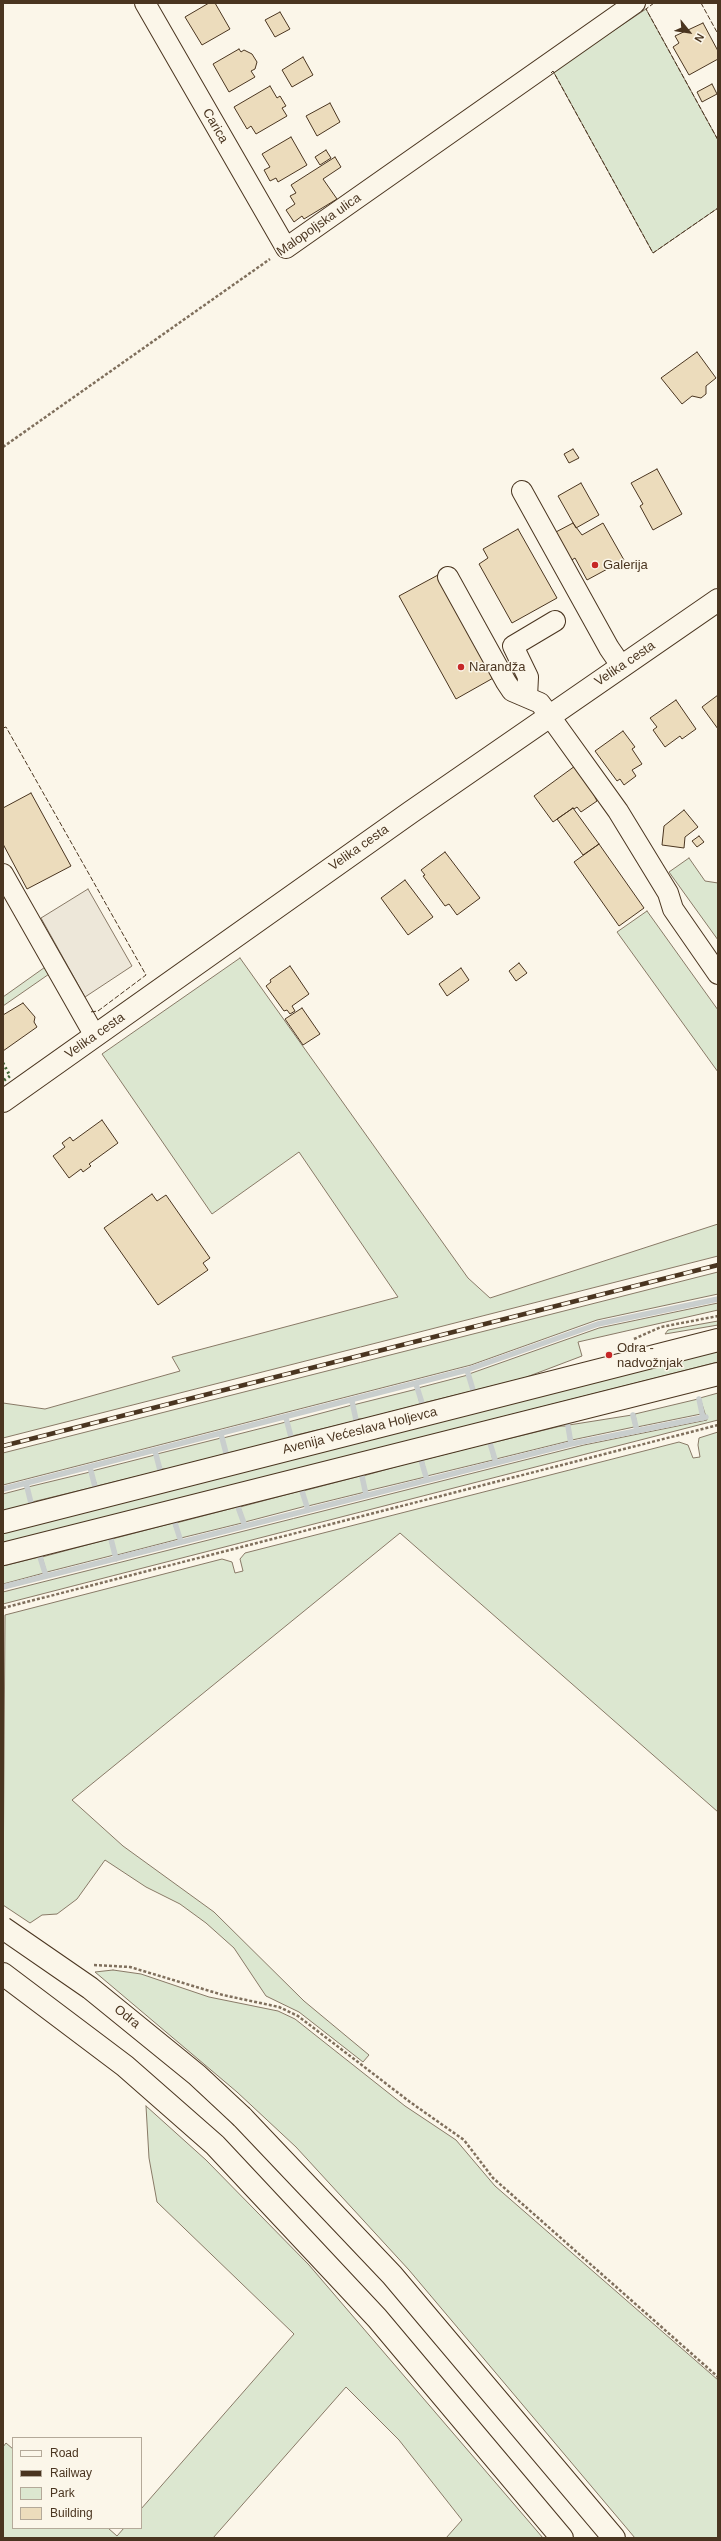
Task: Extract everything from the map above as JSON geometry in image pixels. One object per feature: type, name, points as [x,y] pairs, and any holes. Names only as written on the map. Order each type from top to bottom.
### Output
[{"type":"main road","name":"Velika cesta","points":[[3,1101],[550,715],[718,600]]},
{"type":"main road","name":"Avenija Većeslava Holjevca","points":[[3,1522],[718,1340]]},
{"type":"main road","points":[[3,1554],[718,1374]]},
{"type":"main road","name":"Odra","points":[[3,1928],[90,1988],[197,2075],[242,2117],[392,2275],[614,2538]]},
{"type":"main road","points":[[3,1974],[125,2066],[214,2145],[377,2318],[562,2538]]},
{"type":"street","name":"Carica","points":[[145,3],[286,248]]},
{"type":"street","name":"Malopoljska ulica","points":[[286,248],[635,3]]},
{"type":"street","points":[[522,491],[609,648],[622,667]]},
{"type":"street","points":[[448,577],[512,691],[540,703],[550,715],[618,811],[668,893],[673,909],[718,974]]},
{"type":"street","points":[[527,697],[528,677],[513,646],[555,621]]},
{"type":"street","points":[[3,874],[95,1036]]},
{"type":"path","name":"Malopoljska ulica","points":[[3,447],[286,248]]},
{"type":"path","points":[[628,1343],[661,1327],[718,1316]]},
{"type":"path","points":[[3,1608],[718,1425]]},
{"type":"path","points":[[88,1966],[109,1964],[130,1966],[223,1995],[279,2007],[298,2016],[410,2102],[464,2140],[493,2178],[718,2377]]},
{"type":"green space","points":[[646,9],[718,140],[718,208],[653,253],[553,71]]},
{"type":"green space","points":[[689,858],[705,881],[718,883],[718,940],[669,872]]},
{"type":"green space","points":[[647,911],[718,1010],[718,1072],[617,932]]},
{"type":"green space","points":[[240,958],[468,1278],[490,1298],[718,1224],[718,1256],[3,1438],[3,1403],[45,1409],[180,1371],[172,1357],[398,1297],[299,1152],[212,1214],[102,1054]]},
{"type":"green space","points":[[48,965],[52,972],[3,1006],[3,997]]},
{"type":"green space","points":[[718,1272],[718,1294],[597,1320],[471,1365],[3,1485],[3,1453]]},
{"type":"green space","points":[[718,1303],[718,1310],[578,1342],[582,1356],[524,1378],[474,1390],[472,1386],[469,1374],[599,1328]]},
{"type":"green space","points":[[718,1321],[718,1325],[665,1334],[668,1330]]},
{"type":"green space","points":[[718,1351],[718,1362],[3,1544],[3,1533]]},
{"type":"green space","points":[[468,1375],[472,1391],[423,1403],[418,1388]]},
{"type":"green space","points":[[417,1389],[420,1404],[363,1419],[358,1419],[356,1415],[353,1405]]},
{"type":"green space","points":[[718,1393],[718,1420],[3,1604],[3,1592],[584,1445],[707,1420],[700,1398]]},
{"type":"green space","points":[[698,1399],[701,1414],[637,1427],[635,1414]]},
{"type":"green space","points":[[352,1405],[355,1421],[292,1436],[288,1422]]},
{"type":"green space","points":[[632,1415],[634,1427],[572,1440],[569,1425]]},
{"type":"green space","points":[[286,1422],[290,1438],[227,1453],[223,1438]]},
{"type":"green space","points":[[561,1426],[567,1426],[569,1441],[496,1459],[491,1443]]},
{"type":"green space","points":[[718,1432],[718,1812],[400,1533],[72,1800],[123,1846],[214,1912],[304,2001],[369,2055],[363,2062],[299,2012],[266,1996],[234,1948],[206,1923],[180,1904],[146,1887],[105,1860],[77,1899],[57,1914],[42,1915],[30,1923],[3,1905],[5,1615],[222,1559],[232,1562],[235,1573],[243,1571],[240,1559],[245,1553],[679,1442],[688,1445],[693,1458],[700,1457],[698,1445],[699,1438]]},
{"type":"green space","points":[[221,1438],[225,1454],[167,1469],[162,1469],[160,1465],[157,1454]]},
{"type":"green space","points":[[489,1443],[493,1460],[427,1476],[423,1460]]},
{"type":"green space","points":[[155,1455],[159,1471],[97,1486],[92,1471]]},
{"type":"green space","points":[[420,1460],[425,1477],[367,1491],[363,1476]]},
{"type":"green space","points":[[90,1472],[94,1487],[32,1502],[28,1487]]},
{"type":"green space","points":[[360,1476],[365,1492],[308,1506],[303,1491]]},
{"type":"green space","points":[[26,1488],[30,1504],[3,1511],[3,1494]]},
{"type":"green space","points":[[300,1491],[306,1506],[245,1522],[240,1507]]},
{"type":"green space","points":[[237,1507],[242,1523],[181,1538],[176,1523]]},
{"type":"green space","points":[[173,1523],[179,1539],[117,1555],[112,1539]]},
{"type":"green space","points":[[109,1539],[114,1555],[47,1572],[46,1571],[42,1557]]},
{"type":"green space","points":[[39,1557],[44,1573],[3,1584],[3,1566]]},
{"type":"green space","points":[[113,1970],[141,1974],[209,1997],[278,2011],[295,2019],[405,2106],[456,2140],[495,2186],[718,2380],[718,2538],[635,2538],[409,2270],[296,2147],[237,2092],[95,1972]]},
{"type":"green space","points":[[146,2106],[206,2160],[309,2265],[543,2538],[446,2538],[462,2520],[399,2440],[346,2387],[213,2538],[3,2538],[3,2447],[6,2443],[12,2448],[12,2529],[109,2529],[117,2536],[123,2529],[142,2529],[142,2508],[294,2334],[157,2202],[149,2158]]},
{"type":"shaded area","points":[[88,889],[132,966],[85,997],[41,918]]},
{"type":"building","points":[[209,3],[215,3],[230,29],[202,45],[185,17]]},
{"type":"building","points":[[280,12],[290,29],[275,37],[265,20]]},
{"type":"building","points":[[703,23],[718,51],[718,59],[689,75],[673,47],[679,43],[675,36]]},
{"type":"building","points":[[239,49],[241,52],[244,50],[252,54],[257,62],[255,69],[251,71],[255,77],[229,92],[213,64]]},
{"type":"building","points":[[303,57],[313,75],[292,87],[282,70]]},
{"type":"building","points":[[712,84],[717,94],[702,102],[697,92]]},
{"type":"building","points":[[270,86],[277,98],[280,96],[286,106],[282,108],[287,116],[256,134],[251,126],[247,129],[234,107]]},
{"type":"building","points":[[330,103],[340,122],[317,136],[306,116]]},
{"type":"building","points":[[291,137],[307,165],[278,182],[276,178],[270,181],[264,170],[270,167],[262,154]]},
{"type":"building","points":[[326,150],[331,158],[320,165],[315,157]]},
{"type":"building","points":[[335,157],[341,167],[323,179],[337,199],[304,219],[302,216],[294,222],[286,210],[295,204],[290,196],[296,193],[291,185]]},
{"type":"building","points":[[697,352],[716,378],[706,386],[706,394],[701,398],[692,396],[682,404],[661,378]]},
{"type":"building","points":[[573,449],[579,458],[569,463],[564,454]]},
{"type":"building","points":[[657,469],[682,514],[653,530],[640,506],[643,504],[631,483]]},
{"type":"building","points":[[581,483],[599,515],[576,528],[558,496]]},
{"type":"building","points":[[573,523],[582,535],[603,523],[624,560],[587,580],[575,558],[570,561],[554,533]]},
{"type":"building","points":[[518,529],[557,598],[512,623],[479,564],[488,558],[483,549]]},
{"type":"building","points":[[438,575],[495,677],[456,699],[399,596]]},
{"type":"building","points":[[718,695],[718,729],[702,707]]},
{"type":"building","points":[[676,700],[696,729],[682,739],[680,736],[665,747],[653,730],[657,727],[650,718]]},
{"type":"building","points":[[623,731],[635,747],[632,749],[642,764],[632,770],[636,776],[624,785],[620,779],[617,781],[595,751]]},
{"type":"building","points":[[575,766],[596,794],[594,795],[597,801],[581,812],[577,807],[574,809],[573,808],[553,822],[534,796]]},
{"type":"building","points":[[31,793],[71,866],[27,889],[3,844],[3,808]]},
{"type":"building","points":[[573,808],[599,844],[583,855],[557,819]]},
{"type":"building","points":[[684,810],[698,827],[685,837],[684,848],[662,845],[664,826]]},
{"type":"building","points":[[699,836],[704,842],[697,847],[692,841]]},
{"type":"building","points":[[599,844],[644,908],[619,926],[574,862]]},
{"type":"building","points":[[445,852],[480,898],[457,915],[449,904],[445,906],[423,876],[425,875],[421,870]]},
{"type":"building","points":[[405,880],[433,917],[408,935],[381,898]]},
{"type":"building","points":[[519,963],[527,973],[516,981],[509,971]]},
{"type":"building","points":[[290,966],[309,994],[292,1006],[295,1011],[290,1014],[287,1010],[284,1011],[266,986],[271,982],[270,980]]},
{"type":"building","points":[[461,968],[469,980],[447,996],[439,984]]},
{"type":"building","points":[[23,1003],[35,1017],[34,1022],[37,1027],[3,1051],[3,1015]]},
{"type":"building","points":[[302,1008],[320,1034],[303,1045],[285,1019]]},
{"type":"building","points":[[102,1120],[118,1143],[89,1164],[91,1166],[83,1172],[81,1169],[69,1178],[53,1156],[65,1147],[62,1143],[70,1137],[73,1141]]},
{"type":"building","points":[[152,1194],[157,1201],[166,1195],[210,1258],[203,1263],[208,1270],[158,1305],[104,1228]]},
{"type":"waterway","points":[[3,1489],[467,1370],[598,1324],[718,1299]]},
{"type":"waterway","points":[[467,1370],[473,1390]]},
{"type":"waterway","points":[[416,1384],[422,1403]]},
{"type":"waterway","points":[[699,1399],[703,1418]]},
{"type":"waterway","points":[[352,1401],[356,1420]]},
{"type":"waterway","points":[[633,1415],[637,1431]]},
{"type":"waterway","points":[[3,1587],[571,1444],[706,1417]]},
{"type":"waterway","points":[[286,1418],[291,1437]]},
{"type":"waterway","points":[[568,1426],[571,1444]]},
{"type":"waterway","points":[[221,1434],[226,1453]]},
{"type":"waterway","points":[[490,1443],[496,1463]]},
{"type":"waterway","points":[[155,1451],[160,1470]]},
{"type":"waterway","points":[[421,1460],[427,1480]]},
{"type":"waterway","points":[[90,1467],[95,1487]]},
{"type":"waterway","points":[[362,1476],[366,1495]]},
{"type":"waterway","points":[[26,1483],[31,1503]]},
{"type":"waterway","points":[[302,1491],[308,1510]]},
{"type":"waterway","points":[[238,1507],[245,1526]]},
{"type":"waterway","points":[[175,1523],[181,1542]]},
{"type":"waterway","points":[[111,1539],[116,1559]]},
{"type":"waterway","points":[[40,1557],[46,1576]]},
{"type":"railway","points":[[3,1446],[718,1265]]},
{"type":"hedge","points":[[3,1063],[10,1076],[3,1081]]},
{"type":"fence","points":[[654,3],[646,9],[718,140]]},
{"type":"fence","points":[[701,3],[718,34]]},
{"type":"fence","points":[[551,73],[553,71],[653,253],[718,208]]},
{"type":"fence","points":[[3,728],[6,727],[146,975],[98,1011],[90,1012]]},
{"type":"place","name":"Galerija","points":[[595,565]]},
{"type":"place","name":"Narandža","points":[[461,667]]},
{"type":"place","name":"Odra - nadvožnjak","points":[[609,1355]]}]
